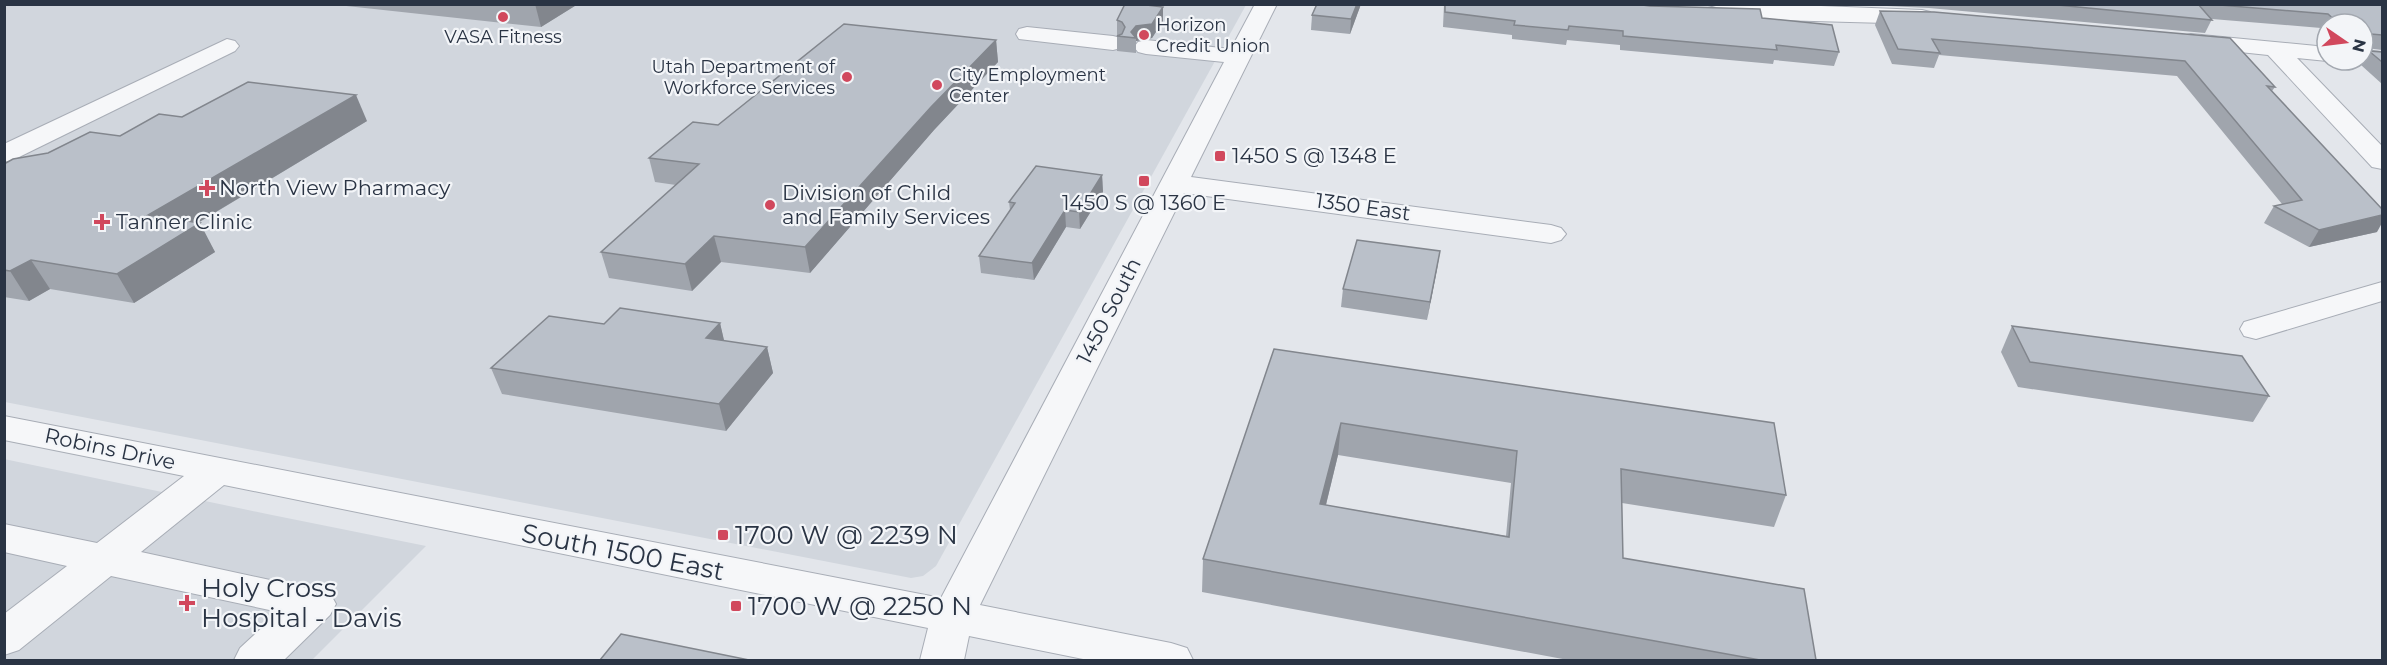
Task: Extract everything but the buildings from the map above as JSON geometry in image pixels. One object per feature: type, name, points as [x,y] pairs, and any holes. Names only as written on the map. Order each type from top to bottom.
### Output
[{"type":"street","name":"1450 South","points":[[942,660],[952,618],[1266,4]]},
{"type":"street","points":[[1693,12],[1817,9],[1941,18]]},
{"type":"street","points":[[1027,34],[1113,43]]},
{"type":"street","points":[[2168,39],[2315,53]]},
{"type":"street","points":[[4,154],[227,46]]},
{"type":"street","points":[[1146,47],[1239,57]]},
{"type":"street","points":[[2275,49],[2382,160]]},
{"type":"street","name":"1350 East","points":[[1175,183],[1551,234]]},
{"type":"street","points":[[2256,329],[2382,291]]},
{"type":"street","name":"Robins Drive","points":[[4,428],[216,471]]},
{"type":"street","points":[[4,638],[175,501],[216,471]]},
{"type":"street","name":"South 1500 East","points":[[216,471],[1171,660]]},
{"type":"street","points":[[4,538],[315,604],[256,660]]},
{"type":"shaded area","points":[[4,5],[1246,5],[936,566],[923,576],[911,578],[5,402]]},
{"type":"shaded area","name":"Holy Cross Hospital - Davis","points":[[4,459],[426,546],[312,660],[5,660]]},
{"type":"place","name":"VASA Fitness","points":[[503,17]]},
{"type":"place","name":"Horizon Credit Union","points":[[1144,35]]},
{"type":"place","name":"Utah Department of Workforce Services","points":[[847,77]]},
{"type":"place","name":"City Employment Center","points":[[937,85]]},
{"type":"place","name":"1450 S @ 1348 E","points":[[1220,156]]},
{"type":"place","name":"1450 S @ 1360 E","points":[[1144,181]]},
{"type":"place","name":"North View Pharmacy","points":[[207,188]]},
{"type":"place","name":"Division of Child and Family Services","points":[[770,205]]},
{"type":"place","name":"Tanner Clinic","points":[[102,222]]},
{"type":"place","name":"1700 W @ 2239 N","points":[[723,535]]},
{"type":"place","name":"Holy Cross Hospital - Davis","points":[[187,603]]},
{"type":"place","name":"1700 W @ 2250 N","points":[[736,606]]}]
